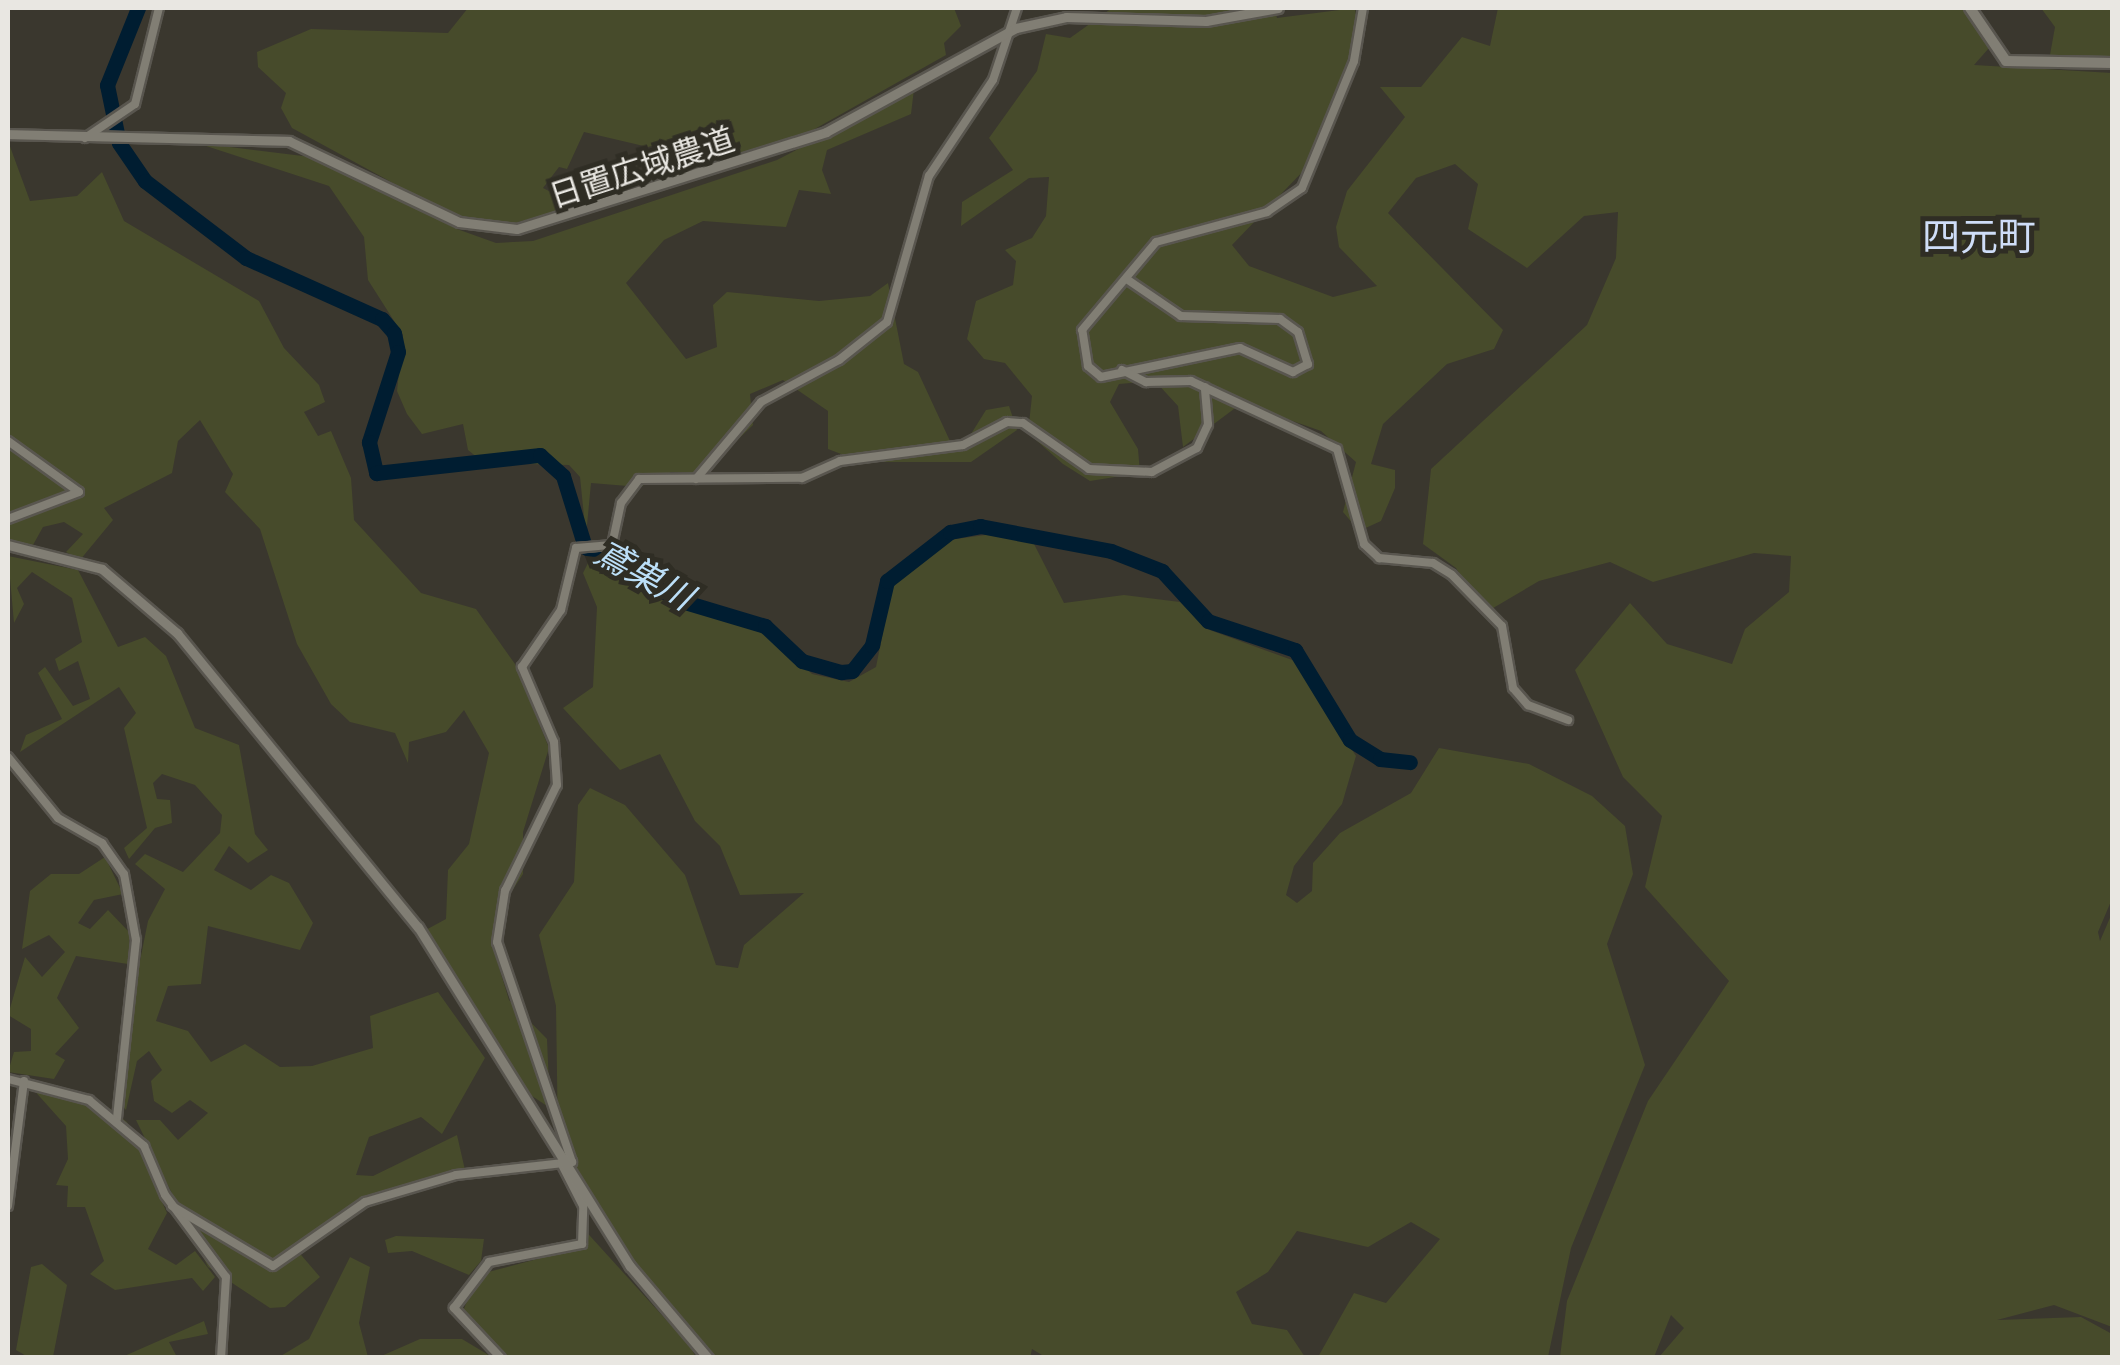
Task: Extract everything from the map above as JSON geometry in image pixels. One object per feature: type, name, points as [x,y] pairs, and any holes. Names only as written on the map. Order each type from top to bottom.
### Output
[{"type":"main road","points":[[1970,8],[2006,61],[2112,64]]},
{"type":"street","points":[[84,138],[135,104],[159,8]]},
{"type":"street","points":[[696,479],[761,402],[839,360],[887,322],[929,176],[982,100],[1016,28],[1017,8]]},
{"type":"street","name":"日置広域農道","points":[[8,134],[289,141],[460,222],[536,227],[826,132],[1016,28],[1066,17],[1206,21],[1278,8]]},
{"type":"street","points":[[1128,280],[1181,316],[1280,319],[1298,332],[1308,364],[1293,372],[1240,348],[1094,375],[1082,330],[1168,234],[1267,212],[1302,188],[1354,61],[1363,8]]},
{"type":"street","points":[[1122,370],[1205,387],[1337,449],[1364,544],[1380,558],[1433,563],[1452,575],[1502,626],[1512,688],[1568,720]]},
{"type":"street","points":[[500,1358],[454,1308],[489,1262],[582,1244],[583,1206],[497,942],[505,891],[556,785],[554,742],[522,667],[560,610],[576,548],[612,544],[629,488],[648,476],[802,478],[840,461],[963,445],[1007,422],[1032,428],[1089,469],[1152,472],[1197,448],[1208,424],[1205,387]]},
{"type":"street","points":[[8,441],[79,492],[8,519]]},
{"type":"street","points":[[8,545],[102,569],[147,600],[418,927],[630,1266],[708,1358]]},
{"type":"street","points":[[8,758],[58,818],[102,844],[124,874],[136,940],[118,1119]]},
{"type":"street","points":[[8,1079],[73,1093],[118,1119],[144,1146],[172,1206],[226,1277],[221,1358]]},
{"type":"street","points":[[8,1206],[24,1082]]},
{"type":"street","points":[[172,1206],[273,1266],[365,1202],[456,1174],[566,1162]]},
{"type":"green space","points":[[468,8],[954,8],[961,26],[944,43],[946,55],[813,130],[666,180],[667,141],[648,147],[584,132],[567,169],[559,167],[543,188],[567,200],[661,183],[511,224],[450,214],[292,128],[281,108],[286,93],[258,67],[257,52],[311,29],[448,33]]},
{"type":"green space","points":[[1112,8],[1274,8],[1277,18],[1355,8],[1360,46],[1311,163],[1232,245],[1249,266],[1333,297],[1377,286],[1339,247],[1336,227],[1347,191],[1405,117],[1380,87],[1421,87],[1462,37],[1490,46],[1498,8],[1968,8],[1989,48],[1974,65],[2112,73],[2112,899],[2098,932],[2100,941],[2112,913],[2112,1327],[2054,1305],[1997,1320],[2081,1317],[2112,1334],[2112,1357],[1659,1357],[1684,1328],[1671,1315],[1654,1357],[1560,1357],[1567,1301],[1648,1101],[1729,981],[1645,887],[1662,816],[1623,777],[1575,670],[1630,603],[1667,644],[1732,664],[1745,629],[1789,592],[1791,556],[1754,553],[1653,582],[1610,562],[1539,581],[1483,614],[1456,568],[1423,544],[1431,469],[1587,325],[1616,258],[1618,212],[1584,216],[1527,268],[1468,229],[1478,184],[1455,164],[1416,178],[1388,213],[1503,330],[1494,349],[1447,364],[1383,424],[1371,464],[1395,470],[1395,488],[1381,521],[1359,531],[1343,512],[1356,462],[1321,431],[1242,403],[1183,447],[1178,406],[1155,381],[1119,384],[1110,402],[1138,449],[1140,473],[1090,481],[1063,464],[1028,433],[1032,396],[1005,363],[984,359],[967,339],[976,301],[1013,285],[1016,261],[1005,250],[1032,238],[1046,216],[1049,177],[1029,178],[961,226],[962,202],[1013,170],[989,138],[1037,71],[1046,34],[1070,38]]},
{"type":"green space","points":[[2041,8],[2112,8],[2112,59],[2080,55],[2048,66],[2055,27]]},
{"type":"green space","points":[[914,89],[911,114],[827,150],[822,170],[831,194],[799,190],[786,227],[703,221],[664,240],[626,283],[686,359],[717,347],[713,305],[727,292],[819,301],[870,296],[888,283],[904,364],[918,372],[950,441],[966,442],[986,410],[1009,406],[1017,430],[971,462],[862,462],[828,449],[828,411],[783,380],[750,394],[753,425],[703,473],[671,472],[640,487],[591,483],[586,536],[580,477],[569,465],[484,463],[468,450],[463,424],[422,434],[407,414],[397,391],[403,335],[368,280],[364,237],[329,186],[197,143],[311,157],[457,229],[496,243],[533,241],[777,160]]},
{"type":"green space","points":[[8,141],[30,201],[77,196],[102,172],[124,221],[259,301],[284,348],[319,385],[325,402],[304,412],[318,436],[331,431],[351,478],[354,520],[421,593],[476,609],[515,664],[549,748],[523,832],[523,874],[495,917],[495,954],[509,1000],[547,1039],[550,1108],[520,1088],[422,932],[446,919],[448,870],[469,844],[489,753],[464,710],[446,732],[409,742],[408,763],[395,733],[350,722],[331,704],[297,644],[260,529],[225,492],[233,474],[200,420],[178,441],[172,473],[104,508],[113,520],[80,560],[66,552],[83,534],[64,522],[43,527],[33,545],[8,542]]},
{"type":"green space","points":[[1016,531],[1033,542],[1064,603],[1124,595],[1180,602],[1207,629],[1295,661],[1356,756],[1342,804],[1294,866],[1286,895],[1297,903],[1312,891],[1313,863],[1340,833],[1411,793],[1439,748],[1529,764],[1592,796],[1625,826],[1633,874],[1607,944],[1645,1065],[1571,1248],[1548,1357],[1318,1357],[1354,1293],[1386,1303],[1440,1239],[1411,1222],[1368,1247],[1297,1231],[1268,1272],[1236,1292],[1252,1324],[1287,1330],[1305,1357],[1047,1358],[1032,1349],[1030,1358],[715,1357],[665,1311],[569,1169],[558,1142],[556,1006],[539,935],[574,882],[578,805],[590,788],[625,805],[685,875],[716,965],[738,968],[744,945],[804,893],[740,895],[720,846],[695,821],[660,754],[620,770],[563,708],[593,687],[597,607],[583,573],[588,563],[604,550],[625,554],[677,605],[755,617],[812,674],[849,682],[876,667],[893,582],[948,540]]},
{"type":"green space","points":[[8,556],[78,570],[118,647],[145,637],[166,656],[195,728],[239,745],[255,834],[268,850],[248,863],[229,846],[214,870],[251,890],[271,875],[289,883],[313,923],[300,950],[208,926],[201,984],[168,986],[156,1021],[188,1031],[211,1062],[245,1044],[280,1067],[312,1066],[373,1048],[370,1016],[438,992],[485,1058],[442,1134],[421,1117],[369,1137],[356,1175],[373,1176],[457,1135],[465,1170],[340,1211],[296,1249],[320,1277],[285,1307],[270,1308],[208,1267],[136,1120],[160,1120],[178,1140],[208,1113],[190,1100],[172,1113],[154,1101],[151,1081],[162,1070],[149,1051],[137,1061],[126,1110],[113,1095],[148,921],[165,889],[135,864],[145,854],[183,872],[220,833],[222,815],[195,785],[162,774],[153,783],[157,799],[170,800],[172,823],[155,828],[129,859],[124,848],[147,828],[124,728],[136,713],[119,687],[20,752],[26,735],[62,719],[38,673],[45,667],[73,706],[90,699],[78,661],[59,671],[55,659],[82,642],[72,598],[32,572],[17,588],[24,604],[14,623]]},
{"type":"green space","points":[[105,857],[123,894],[94,900],[78,923],[90,929],[108,910],[130,933],[128,964],[76,956],[57,998],[79,1028],[55,1054],[65,1060],[54,1079],[8,1072],[14,1052],[31,1051],[31,1029],[8,1015],[25,957],[42,977],[65,952],[49,935],[22,949],[30,891],[51,874],[79,874]]},
{"type":"green space","points":[[31,1087],[96,1098],[127,1122],[167,1213],[148,1249],[176,1265],[195,1251],[215,1277],[203,1291],[192,1278],[115,1290],[90,1274],[104,1261],[85,1207],[67,1207],[68,1186],[56,1185],[68,1159],[66,1126]]},
{"type":"green space","points":[[581,1226],[696,1357],[498,1357],[460,1319],[477,1275],[575,1249]]},
{"type":"green space","points":[[396,1236],[484,1239],[481,1261],[469,1275],[412,1251],[388,1253],[385,1240]]},
{"type":"green space","points":[[350,1257],[370,1267],[359,1323],[368,1357],[279,1357],[309,1339]]},
{"type":"green space","points":[[42,1264],[67,1285],[53,1357],[28,1357],[16,1350],[31,1267]]},
{"type":"green space","points":[[204,1321],[208,1334],[169,1342],[177,1357],[122,1357]]},
{"type":"green space","points":[[420,1339],[462,1339],[492,1357],[379,1357]]},
{"type":"waterway","name":"鳶巣川","points":[[138,8],[107,85],[119,143],[145,181],[246,258],[382,319],[394,333],[398,352],[369,442],[376,473],[540,455],[563,476],[585,547],[678,600],[765,626],[802,661],[841,672],[852,671],[872,645],[887,581],[950,532],[980,526],[1111,551],[1162,571],[1208,621],[1295,650],[1350,740],[1380,759],[1410,762]]},
{"type":"district","name":"四元町","points":[[1979,238]]}]
